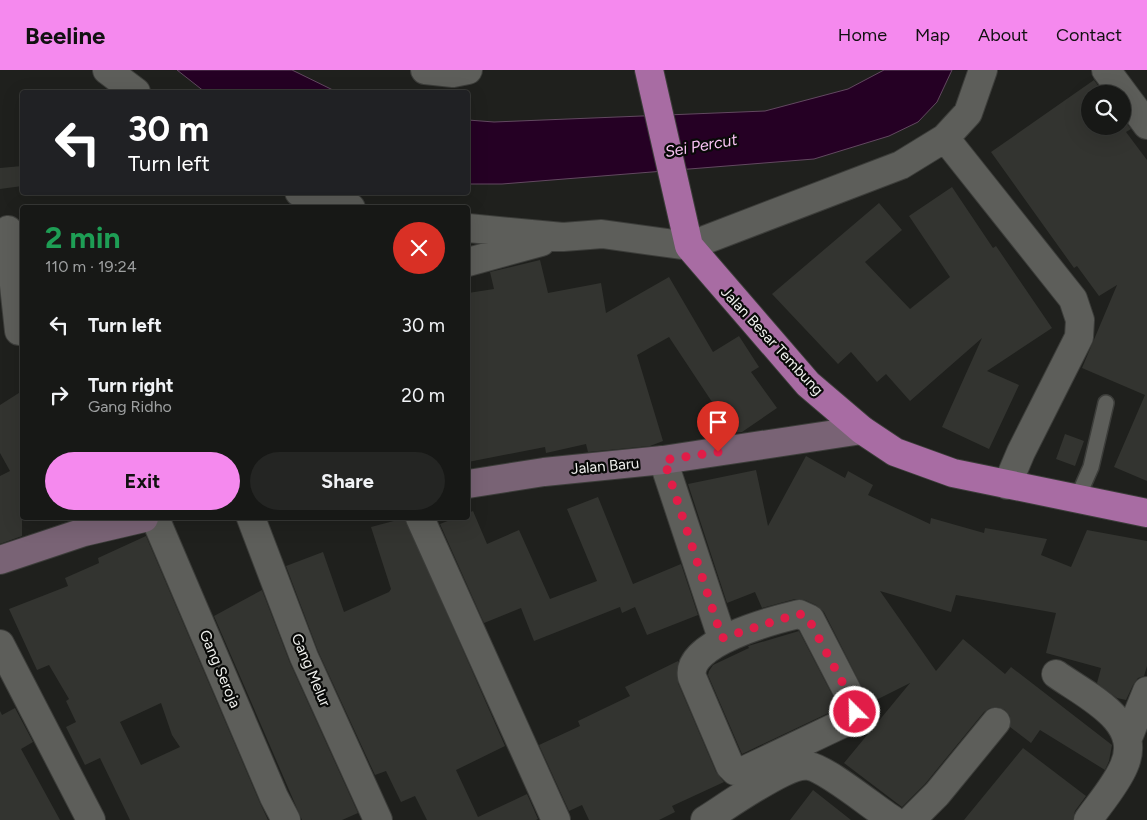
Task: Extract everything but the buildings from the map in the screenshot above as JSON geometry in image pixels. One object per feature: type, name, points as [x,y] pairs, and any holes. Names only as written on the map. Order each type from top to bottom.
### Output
[{"type":"highway","name":"Jalan Besar Tembung","points":[[649,70],[681,218],[689,246],[808,384],[862,430],[895,452],[953,473],[1147,512]]},
{"type":"main road","name":"Jalan Baru","points":[[470,484],[544,472],[664,460],[862,430]]},
{"type":"main road","points":[[0,560],[84,532],[135,520]]},
{"type":"street","points":[[107,70],[133,90]]},
{"type":"street","points":[[425,70],[452,73],[468,70]]},
{"type":"street","points":[[470,228],[563,237],[602,234],[689,246],[901,165],[945,138],[968,113],[982,70]]},
{"type":"street","points":[[1106,70],[1147,126]]},
{"type":"street","points":[[945,138],[1073,299],[1080,320],[1079,338],[1021,452],[1007,485]]},
{"type":"street","points":[[310,195],[341,205]]},
{"type":"street","points":[[8,230],[14,332]]},
{"type":"street","points":[[470,261],[563,237]]},
{"type":"street","points":[[664,460],[722,638]]},
{"type":"street","name":"Gang Seroja","points":[[156,520],[274,797],[286,820]]},
{"type":"street","name":"Gang Melur","points":[[252,520],[304,657],[378,820]]},
{"type":"street","points":[[421,520],[556,820]]},
{"type":"street","points":[[799,614],[807,616],[855,706],[854,715],[848,721],[751,767],[742,771],[735,771],[730,766],[691,672],[698,660],[722,638],[791,616],[799,614]]},
{"type":"street","points":[[0,644],[91,820]]},
{"type":"street","points":[[1056,674],[1117,719],[1128,738],[1129,752],[1124,766],[1088,820]]},
{"type":"street","points":[[1128,738],[1147,691]]},
{"type":"street","points":[[911,820],[930,801],[996,722]]},
{"type":"street","points":[[705,820],[785,770],[801,766],[811,766],[893,820]]},
{"type":"lane","points":[[1076,499],[1091,467],[1106,403]]},
{"type":"water","points":[[177,70],[292,70],[333,90],[202,90]]},
{"type":"water","name":"Sei Percut","points":[[884,70],[952,70],[937,102],[918,122],[889,136],[814,159],[502,184],[470,184],[470,120],[494,122],[765,111],[848,89]]},
{"type":"route","points":[[718,452],[664,460],[722,638],[791,616],[803,614],[807,616],[855,706],[855,712]]}]
